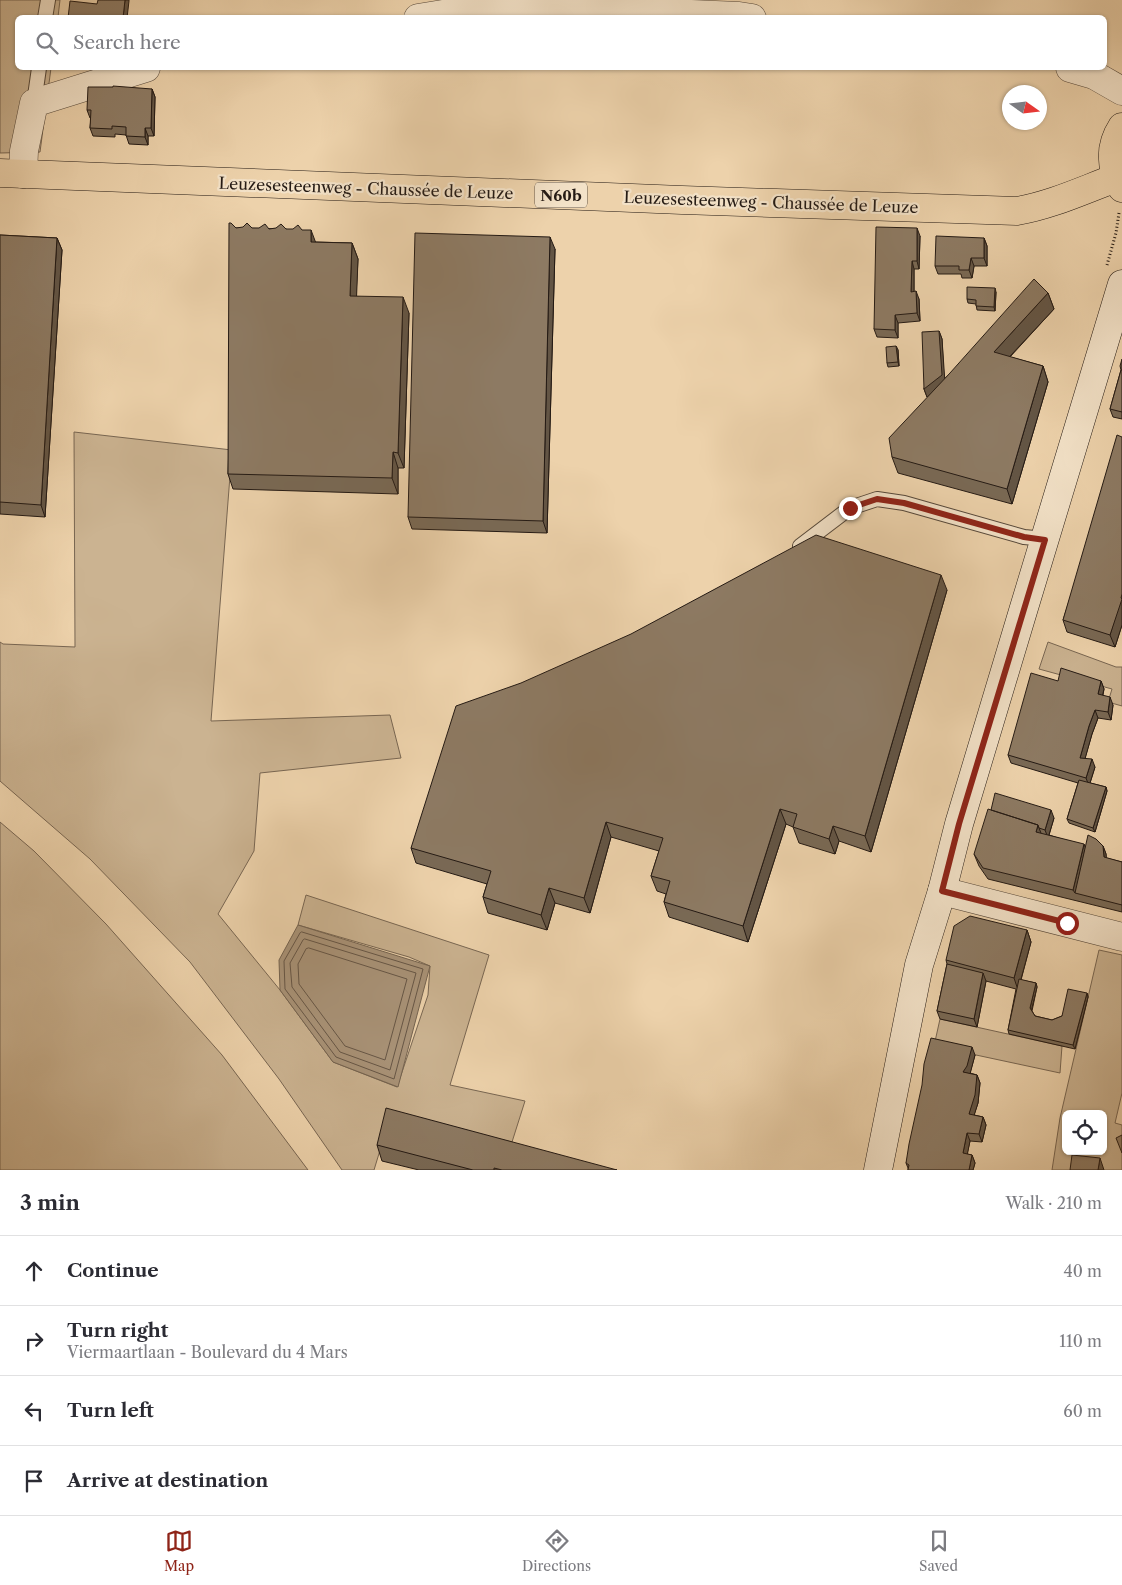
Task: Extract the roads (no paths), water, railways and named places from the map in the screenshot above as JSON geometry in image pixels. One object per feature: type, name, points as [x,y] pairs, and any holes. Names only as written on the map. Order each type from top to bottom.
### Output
[{"type":"main road","name":"N60b","points":[[1119,183],[1113,166],[1112,154],[1114,143],[1122,127]]},
{"type":"main road","name":"Leuzesesteenweg - Chaussée de Leuze","points":[[12,173],[553,195],[1017,211],[1038,208],[1119,183]]},
{"type":"street","points":[[437,15],[468,10],[525,8],[713,15]]},
{"type":"street","points":[[12,173],[24,151],[34,103],[140,70]]},
{"type":"street","points":[[1077,70],[1094,75],[1122,91]]},
{"type":"street","points":[[878,1170],[919,965],[942,891],[959,824],[1122,284]]},
{"type":"street","points":[[942,891],[1122,937]]},
{"type":"lane","points":[[46,15],[48,0]]},
{"type":"lane","points":[[34,103],[39,70]]},
{"type":"lane","points":[[791,552],[807,542],[850,508],[877,499],[904,503],[1024,537],[1045,540]]},
{"type":"water","points":[[298,925],[430,966],[398,1087],[333,1062],[280,990],[279,960]]}]
